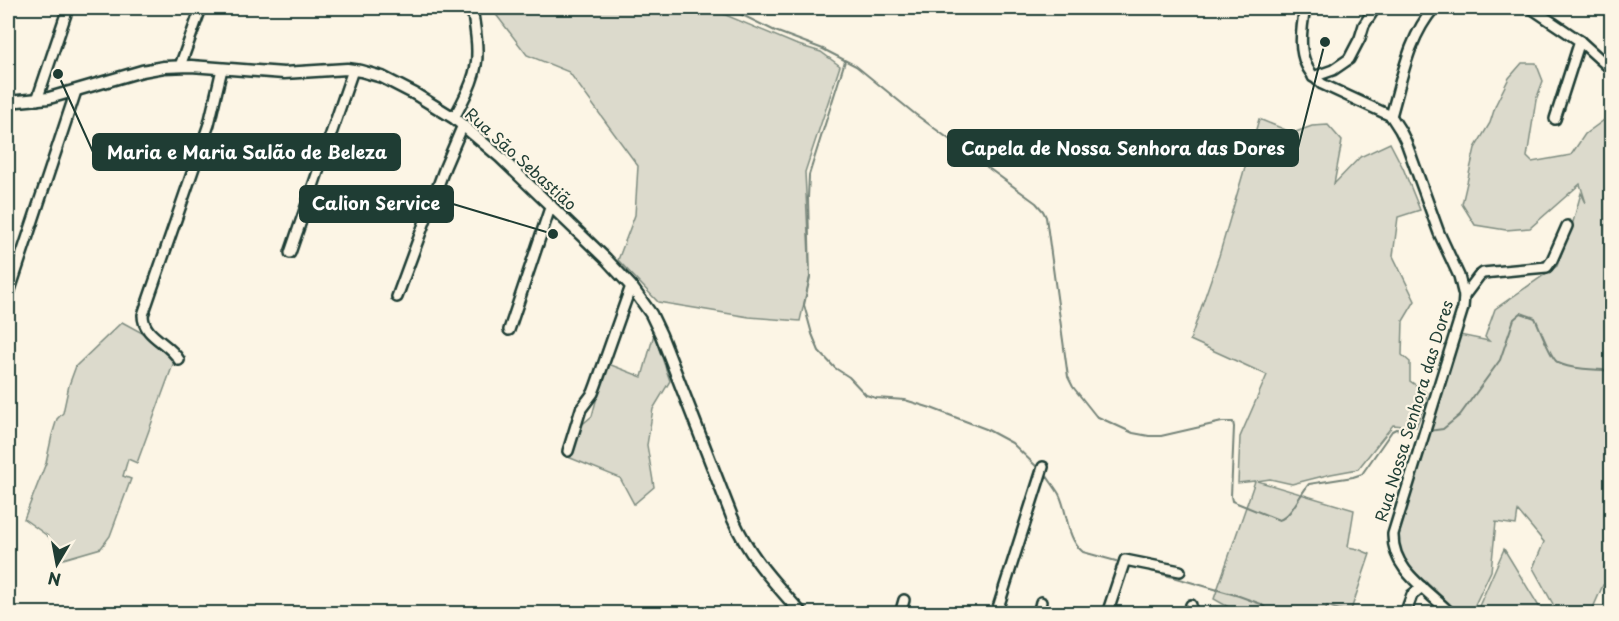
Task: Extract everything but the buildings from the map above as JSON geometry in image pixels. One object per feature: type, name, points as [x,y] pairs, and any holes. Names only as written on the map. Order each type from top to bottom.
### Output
[{"type":"main road","name":"Rua São Sebastião","points":[[8,102],[37,100],[150,69],[180,66],[284,73],[353,70],[375,75],[415,94],[458,122],[500,157],[631,286],[651,314],[661,335],[743,541],[761,568],[802,614]]},
{"type":"street","points":[[37,100],[68,8]]},
{"type":"street","points":[[180,66],[201,8]]},
{"type":"street","points":[[397,297],[445,167],[476,65],[477,50],[472,8]]},
{"type":"street","points":[[1305,8],[1300,41],[1306,65],[1313,77],[1322,84],[1391,116],[1415,37],[1434,8]]},
{"type":"street","points":[[1313,77],[1333,70],[1349,59],[1366,20],[1375,8]]},
{"type":"street","points":[[1531,8],[1580,41],[1611,70]]},
{"type":"street","points":[[1555,119],[1580,41]]},
{"type":"street","points":[[179,360],[170,348],[147,331],[143,315],[209,124],[222,69]]},
{"type":"street","points":[[290,253],[353,70]]},
{"type":"street","points":[[8,296],[76,91]]},
{"type":"street","name":"Rua Nossa Senhora das Dores","points":[[1391,116],[1406,142],[1439,233],[1460,276],[1464,296],[1463,308],[1393,534],[1393,545],[1398,560],[1406,572],[1451,614]]},
{"type":"street","points":[[522,276],[549,203]]},
{"type":"street","points":[[509,330],[549,203]]},
{"type":"street","points":[[1464,296],[1483,273],[1547,267],[1567,226]]},
{"type":"street","points":[[568,451],[581,409],[593,393],[631,286]]},
{"type":"street","points":[[996,614],[1043,468]]},
{"type":"street","points":[[1107,614],[1125,560],[1180,571]]},
{"type":"street","points":[[1405,614],[1412,595],[1422,587]]},
{"type":"street","points":[[900,614],[904,600]]},
{"type":"street","points":[[1038,614],[1041,602]]},
{"type":"shaded area","points":[[491,8],[709,8],[795,44],[821,52],[840,66],[805,172],[810,277],[800,321],[749,317],[658,302],[618,260],[635,215],[638,166],[569,72],[527,55]]},
{"type":"shaded area","points":[[1522,63],[1536,63],[1543,81],[1536,100],[1527,157],[1532,162],[1571,155],[1585,134],[1611,115],[1611,291],[1606,274],[1612,324],[1611,585],[1603,585],[1593,608],[1588,613],[1558,613],[1533,568],[1544,542],[1518,511],[1516,525],[1496,522],[1491,571],[1471,613],[1457,613],[1410,568],[1401,553],[1397,536],[1460,335],[1489,341],[1485,337],[1495,309],[1557,266],[1581,193],[1586,203],[1580,184],[1530,228],[1506,230],[1475,225],[1462,204],[1475,148],[1490,123],[1496,104],[1509,78]]},
{"type":"shaded area","points":[[1259,119],[1293,133],[1312,126],[1328,125],[1342,141],[1334,184],[1360,157],[1390,143],[1420,210],[1398,217],[1393,256],[1415,301],[1403,321],[1402,355],[1410,362],[1410,381],[1427,393],[1416,427],[1393,425],[1358,469],[1292,484],[1270,479],[1257,481],[1354,510],[1348,547],[1370,554],[1350,613],[1327,606],[1324,613],[1239,613],[1214,599],[1255,481],[1238,483],[1240,437],[1267,375],[1190,340],[1219,256]]},
{"type":"shaded area","points":[[122,322],[157,341],[175,359],[137,463],[128,459],[123,476],[131,479],[110,536],[101,548],[63,559],[49,537],[24,519],[46,463],[57,419],[63,413],[76,366]]},
{"type":"shaded area","points":[[654,334],[670,381],[653,409],[647,445],[654,487],[634,504],[620,478],[568,457],[578,428],[592,416],[606,363],[642,377]]},
{"type":"shaded area","points":[[1504,549],[1543,613],[1476,613]]},
{"type":"waterway","points":[[728,8],[775,31],[823,49],[856,66],[915,114],[1036,203],[1046,217],[1068,377],[1073,387],[1096,416],[1133,433],[1161,436],[1222,422],[1233,422],[1232,501],[1279,520],[1287,515],[1309,484],[1362,474],[1392,431],[1396,429],[1412,431]]},
{"type":"waterway","points":[[845,61],[809,175],[810,277],[804,305],[819,351],[866,395],[905,400],[986,429],[1012,443],[1038,468]]},
{"type":"waterway","points":[[1429,431],[1443,429],[1460,415],[1500,360],[1514,319],[1521,313],[1535,318],[1550,353],[1560,364],[1574,368],[1612,371]]},
{"type":"waterway","points":[[1045,473],[1059,494],[1070,532],[1077,546],[1083,552],[1116,561]]},
{"type":"waterway","points":[[1134,566],[1239,596],[1261,604],[1272,614]]},
{"type":"place","name":"Capela de Nossa Senhora das Dores","points":[[1325,42]]},
{"type":"place","name":"Maria e Maria Salão de Beleza","points":[[58,74]]},
{"type":"place","name":"Calion Service","points":[[553,234]]}]
